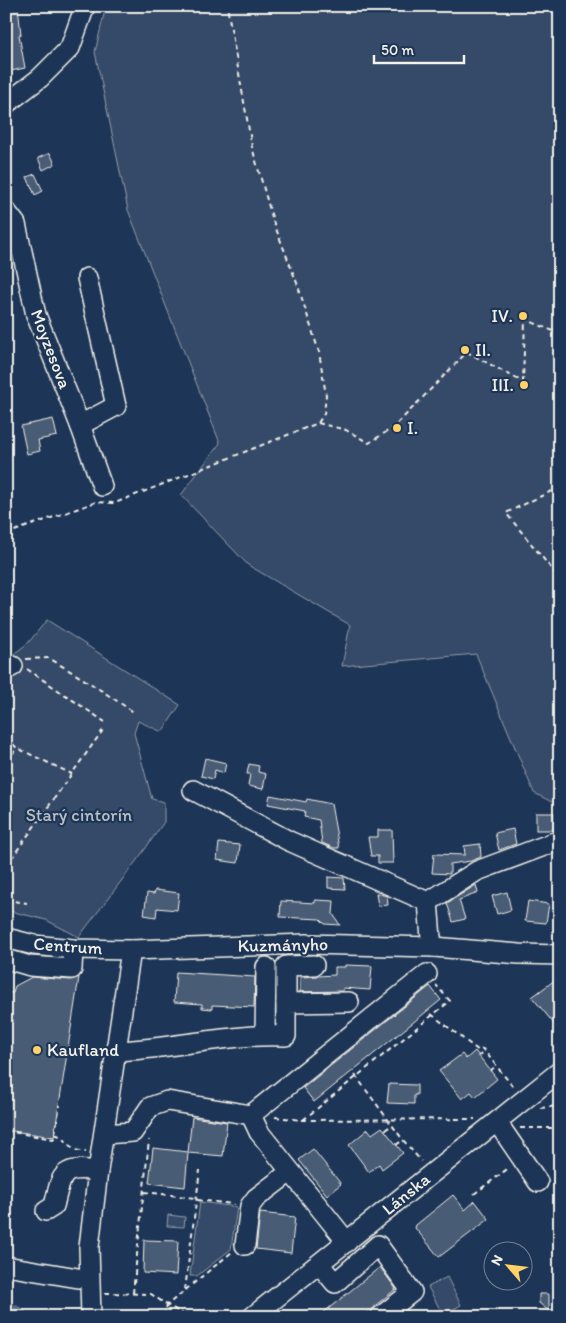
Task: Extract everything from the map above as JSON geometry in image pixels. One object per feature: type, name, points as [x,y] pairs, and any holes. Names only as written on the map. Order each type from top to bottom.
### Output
[{"type":"street","points":[[6,104],[40,78],[70,48],[85,6]]},
{"type":"street","name":"Moyzesova","points":[[6,211],[16,224],[36,315],[102,486]]},
{"type":"street","points":[[80,425],[116,406],[87,278]]},
{"type":"street","points":[[193,790],[289,841],[428,902]]},
{"type":"street","points":[[428,902],[476,871],[560,840]]},
{"type":"street","points":[[428,902],[431,938],[434,947]]},
{"type":"street","name":"Centrum","points":[[6,938],[34,945],[73,949],[131,950]]},
{"type":"street","name":"Kuzmányho","points":[[131,950],[306,944],[434,947],[519,954],[560,955]]},
{"type":"street","points":[[6,959],[30,966],[72,969],[73,949]]},
{"type":"street","points":[[91,1317],[90,1247],[98,1171],[131,950]]},
{"type":"street","points":[[117,1051],[143,1050],[265,1035],[286,1036],[286,966],[314,965]]},
{"type":"street","points":[[6,971],[30,966]]},
{"type":"street","points":[[265,1035],[266,967]]},
{"type":"street","points":[[104,1134],[133,1132],[150,1107],[167,1101],[250,1115],[427,974]]},
{"type":"street","points":[[286,1003],[349,1002]]},
{"type":"street","name":"Lánska","points":[[252,1317],[560,1071]]},
{"type":"street","points":[[250,1115],[259,1132],[347,1242]]},
{"type":"street","points":[[497,1122],[538,1182]]},
{"type":"street","points":[[46,1211],[54,1206],[59,1183],[67,1172],[81,1169],[98,1171]]},
{"type":"street","points":[[245,1246],[250,1206],[256,1198],[290,1172]]},
{"type":"street","points":[[325,1272],[335,1283],[378,1245],[412,1292],[380,1317]]},
{"type":"street","points":[[6,1266],[78,1278]]},
{"type":"path","points":[[6,534],[96,502],[115,503],[318,423],[324,414],[326,395],[319,352],[297,283],[273,221],[252,147],[227,6]]},
{"type":"path","points":[[318,423],[346,430],[369,442],[394,427],[466,352],[523,382],[525,319],[560,334]]},
{"type":"path","points":[[560,461],[558,462],[560,466]]},
{"type":"path","points":[[560,487],[506,513],[560,579]]},
{"type":"path","points":[[10,668],[26,659],[49,658],[135,713]]},
{"type":"path","points":[[10,668],[26,669],[105,722]]},
{"type":"path","points":[[6,866],[103,730]]},
{"type":"path","points":[[6,738],[17,748],[72,774]]},
{"type":"path","points":[[6,762],[17,748]]},
{"type":"path","points":[[6,900],[27,903]]},
{"type":"path","points":[[302,1120],[431,1014],[450,1001],[427,974]]},
{"type":"path","points":[[431,1014],[479,1051],[483,1049],[517,1092]]},
{"type":"path","points":[[478,1056],[485,1052]]},
{"type":"path","points":[[490,1071],[496,1066]]},
{"type":"path","points":[[356,1076],[403,1140],[426,1166],[430,1175]]},
{"type":"path","points":[[6,1131],[54,1138],[60,1105]]},
{"type":"path","points":[[533,1108],[560,1106]]},
{"type":"path","points":[[250,1115],[302,1120],[475,1119]]},
{"type":"path","points":[[385,1130],[392,1125]]},
{"type":"path","points":[[517,1128],[560,1128]]},
{"type":"path","points":[[55,1134],[62,1137],[74,1150],[88,1153]]},
{"type":"path","points":[[133,1293],[149,1140]]},
{"type":"path","points":[[396,1145],[403,1140]]},
{"type":"path","points":[[474,1194],[522,1158]]},
{"type":"path","points":[[185,1290],[200,1170]]},
{"type":"path","points":[[144,1192],[250,1206]]},
{"type":"path","points":[[164,1317],[167,1305],[238,1247],[245,1246]]},
{"type":"path","points":[[100,1293],[151,1294],[189,1317]]},
{"type":"green space","points":[[106,6],[560,6],[560,806],[534,793],[476,654],[342,666],[350,625],[248,565],[181,495],[220,443],[128,210],[95,52]]},
{"type":"green space","name":"Starý cintorín","points":[[47,620],[180,705],[162,732],[138,721],[134,733],[152,799],[164,802],[164,822],[79,937],[46,920],[6,910],[6,660],[28,643]]},
{"type":"green space","points":[[200,1202],[237,1207],[231,1249],[197,1276],[190,1276]]},
{"type":"green space","points":[[168,1215],[185,1217],[184,1227],[167,1226]]},
{"type":"green space","points":[[447,1277],[461,1305],[443,1315],[428,1287]]},
{"type":"building","points":[[18,6],[21,35],[19,35],[25,68],[6,72],[6,7]]},
{"type":"building","points":[[50,153],[55,164],[43,170],[38,158]]},
{"type":"building","points":[[35,174],[43,191],[35,195],[27,177]]},
{"type":"building","points":[[53,419],[57,436],[38,440],[40,451],[27,454],[21,426]]},
{"type":"building","points":[[205,758],[226,763],[224,773],[215,770],[213,779],[201,776]]},
{"type":"building","points":[[249,764],[259,766],[258,772],[266,774],[263,789],[248,786],[250,774],[247,774]]},
{"type":"building","points":[[270,795],[306,802],[307,799],[331,804],[339,848],[322,843],[319,820],[304,817],[305,811],[268,804]]},
{"type":"building","points":[[536,813],[554,813],[554,830],[536,830]]},
{"type":"building","points":[[513,829],[516,844],[499,850],[495,833]]},
{"type":"building","points":[[378,830],[392,830],[393,863],[378,863],[378,856],[371,856],[368,837],[378,837]]},
{"type":"building","points":[[219,843],[240,845],[238,863],[217,860]]},
{"type":"building","points":[[480,844],[481,857],[471,861],[450,864],[450,874],[432,873],[434,854],[465,855],[464,846]]},
{"type":"building","points":[[328,877],[344,878],[345,889],[328,888]]},
{"type":"building","points":[[476,885],[478,893],[459,900],[465,919],[453,922],[447,903]]},
{"type":"building","points":[[155,890],[179,893],[177,910],[157,908],[156,917],[144,915],[147,893],[154,894]]},
{"type":"building","points":[[507,892],[511,910],[497,914],[492,896]]},
{"type":"building","points":[[376,893],[387,896],[388,905],[378,906]]},
{"type":"building","points":[[315,900],[334,901],[333,914],[340,925],[325,924],[320,919],[280,917],[281,901],[315,903]]},
{"type":"building","points":[[528,901],[549,904],[546,923],[525,921]]},
{"type":"building","points":[[345,965],[372,966],[370,990],[343,988],[343,991],[300,992],[300,977],[335,975],[335,967],[345,967]]},
{"type":"building","points":[[176,972],[255,977],[254,1007],[212,1005],[212,1009],[202,1008],[202,1004],[174,1002]]},
{"type":"building","name":"Kaufland","points":[[32,977],[71,980],[79,977],[54,1137],[6,1130],[6,992],[13,993],[15,986]]},
{"type":"building","points":[[555,980],[560,986],[560,1031],[532,997]]},
{"type":"building","points":[[430,986],[441,1000],[314,1102],[303,1088]]},
{"type":"building","points":[[475,1051],[497,1079],[475,1097],[471,1092],[462,1099],[439,1071],[462,1054],[466,1059]]},
{"type":"building","points":[[389,1084],[417,1085],[417,1095],[414,1095],[414,1104],[387,1103]]},
{"type":"building","points":[[192,1117],[227,1122],[223,1156],[188,1153],[185,1187],[149,1183],[153,1148],[188,1152]]},
{"type":"building","points":[[382,1127],[403,1153],[382,1169],[379,1164],[369,1172],[349,1145],[368,1129],[372,1134]]},
{"type":"building","points":[[313,1149],[341,1184],[327,1195],[299,1160]]},
{"type":"building","points":[[453,1195],[465,1210],[475,1201],[489,1219],[439,1257],[415,1228],[416,1225]]},
{"type":"building","points":[[260,1213],[295,1217],[291,1253],[256,1249]]},
{"type":"building","points":[[144,1240],[178,1241],[176,1275],[143,1273]]},
{"type":"building","points":[[380,1267],[396,1289],[361,1317],[318,1317]]},
{"type":"building","points":[[539,1294],[549,1294],[549,1311],[539,1303]]},
{"type":"waterway","points":[[6,1312],[17,1317]]},
{"type":"place","name":"IV.","points":[[523,316]]},
{"type":"place","name":"II.","points":[[465,350]]},
{"type":"place","name":"III.","points":[[524,385]]},
{"type":"place","name":"I.","points":[[397,428]]},
{"type":"place","name":"Kaufland","points":[[37,1050]]}]
